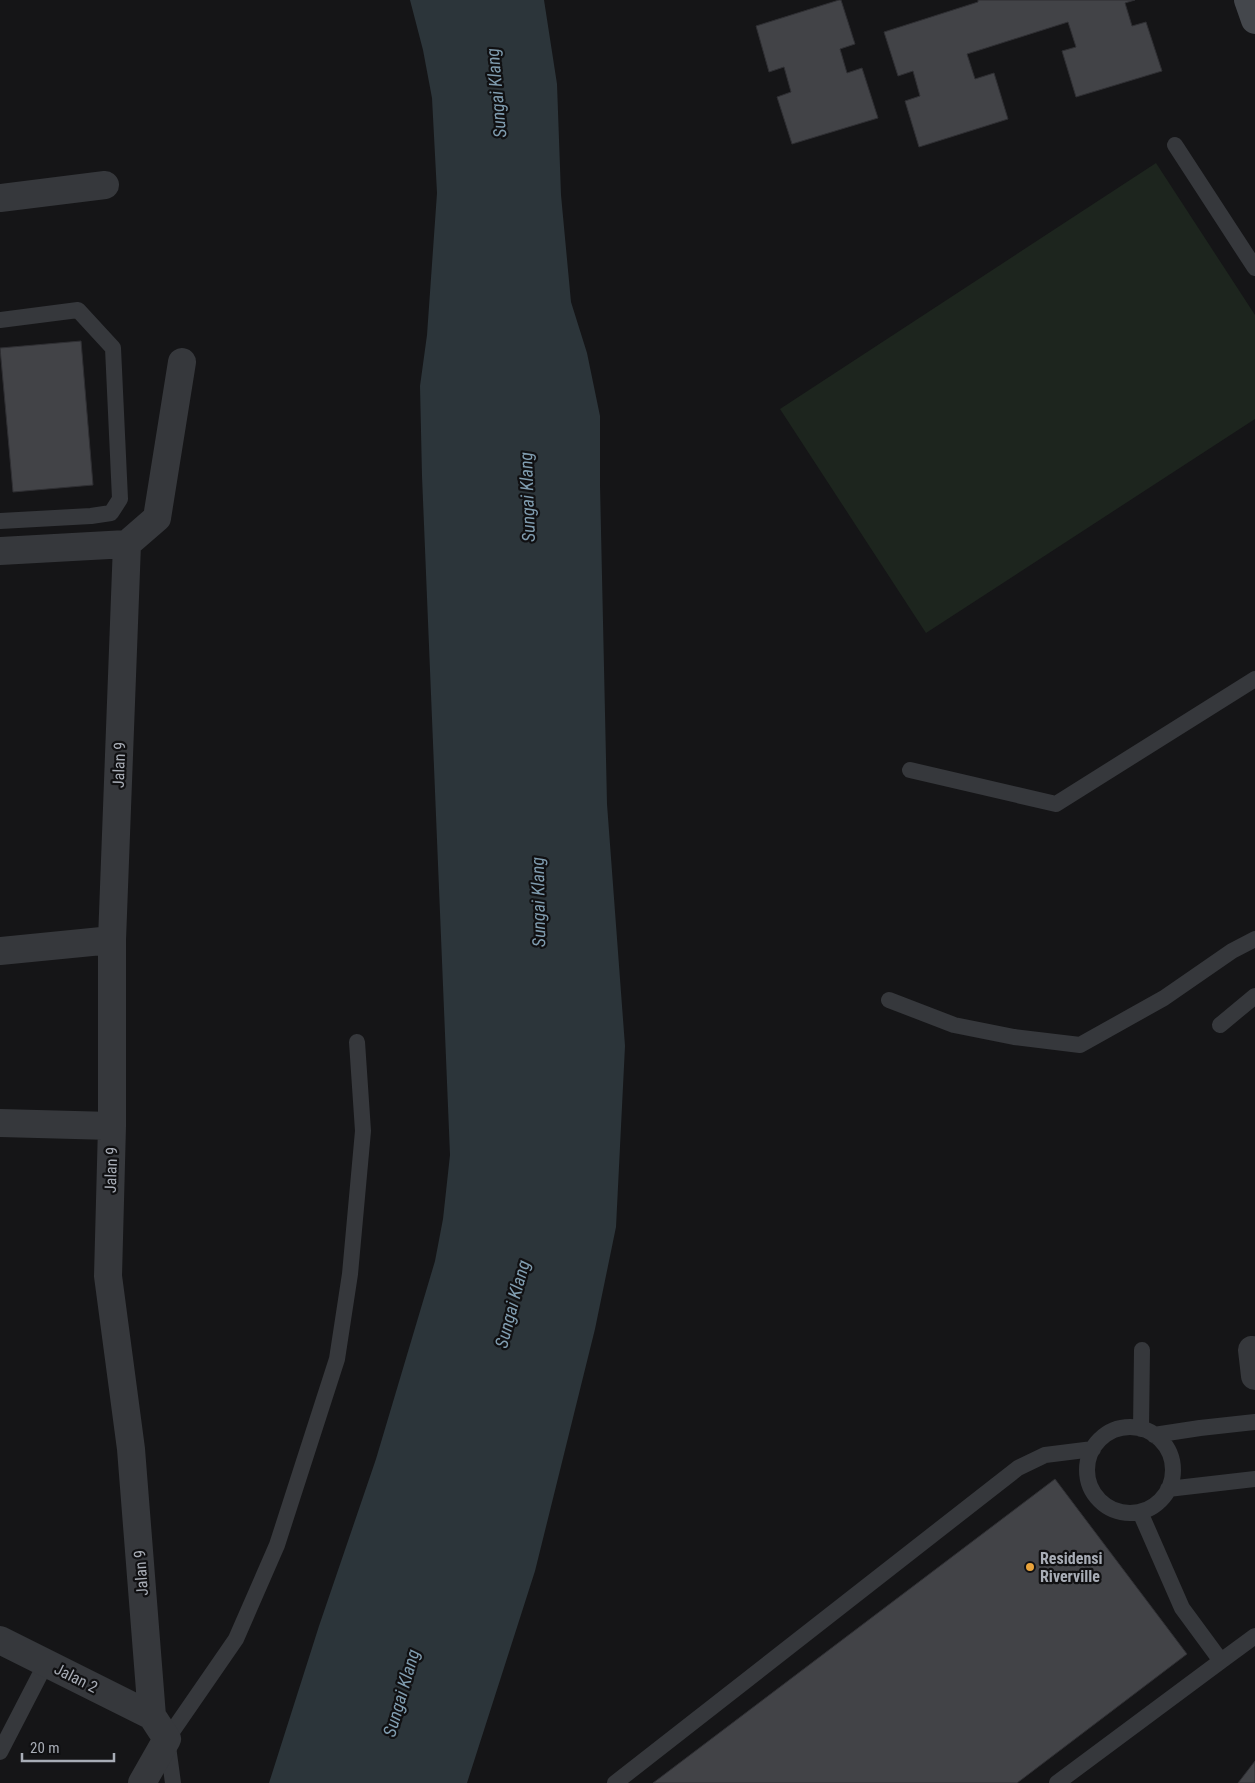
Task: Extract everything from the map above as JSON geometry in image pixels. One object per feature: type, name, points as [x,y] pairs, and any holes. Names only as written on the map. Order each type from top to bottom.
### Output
[{"type":"main road","points":[[1248,0],[1255,20]]},
{"type":"street","points":[[0,198],[105,185]]},
{"type":"street","points":[[0,551],[127,544],[157,518],[182,362]]},
{"type":"street","name":"Jalan 9","points":[[127,544],[112,940],[112,1126],[108,1276],[131,1449],[152,1716],[167,1739]]},
{"type":"street","points":[[0,951],[112,940]]},
{"type":"street","points":[[0,1123],[112,1126]]},
{"type":"street","name":"Jalan 2","points":[[0,1640],[152,1716]]},
{"type":"street","points":[[142,1783],[167,1739]]},
{"type":"lane","points":[[1175,145],[1255,268]]},
{"type":"lane","points":[[0,320],[78,310],[114,348],[120,499],[111,513],[91,516],[0,521]]},
{"type":"lane","points":[[910,770],[1056,804],[1255,680]]},
{"type":"lane","points":[[889,1000],[954,1025],[1014,1037],[1080,1045],[1164,998],[1232,951],[1255,939]]},
{"type":"lane","points":[[1220,1025],[1255,996]]},
{"type":"lane","points":[[173,1783],[167,1739],[236,1639],[277,1545],[337,1359],[350,1274],[363,1131],[357,1042]]},
{"type":"lane","points":[[1142,1350],[1148,1432],[1164,1444],[1171,1457],[1173,1471],[1168,1489],[1153,1507],[1140,1512],[1126,1514],[1112,1510],[1100,1502],[1092,1491],[1088,1477],[1088,1463],[1092,1449],[1102,1438],[1113,1431],[1127,1428],[1148,1432],[1255,1422]]},
{"type":"lane","points":[[615,1783],[1018,1468],[1046,1456],[1092,1449]]},
{"type":"lane","points":[[1168,1489],[1255,1479]]},
{"type":"lane","points":[[1140,1512],[1182,1608],[1221,1661]]},
{"type":"lane","points":[[1056,1783],[1255,1636]]},
{"type":"lane","points":[[0,1752],[46,1663]]},
{"type":"shaded area","points":[[1156,163],[1255,315],[1255,419],[926,633],[780,409]]},
{"type":"water","name":"Sungai Klang","points":[[410,0],[544,0],[557,84],[561,195],[571,302],[587,353],[600,416],[607,804],[625,1046],[616,1227],[595,1329],[535,1571],[467,1783],[269,1783],[319,1626],[376,1459],[435,1261],[443,1219],[450,1155],[422,476],[420,386],[427,335],[437,193],[432,98],[423,50]]},
{"type":"building","points":[[841,0],[855,44],[840,49],[847,73],[862,68],[878,118],[792,144],[777,97],[791,92],[784,67],[769,72],[756,26]]},
{"type":"building","points":[[978,0],[1135,0],[1125,3],[1132,26],[1146,22],[1162,71],[1076,97],[1062,51],[1076,47],[1068,22],[967,54],[975,79],[994,73],[1008,119],[919,147],[905,101],[920,96],[913,71],[898,76],[884,32],[978,2]]},
{"type":"building","points":[[81,341],[93,485],[13,492],[0,348]]},
{"type":"building","name":"Residensi Riverville","points":[[1055,1479],[1187,1654],[1017,1783],[653,1783]]},
{"type":"building","points":[[1255,1761],[1255,1783],[1238,1783]]},
{"type":"place","name":"Residensi Riverville","points":[[1030,1567]]}]
